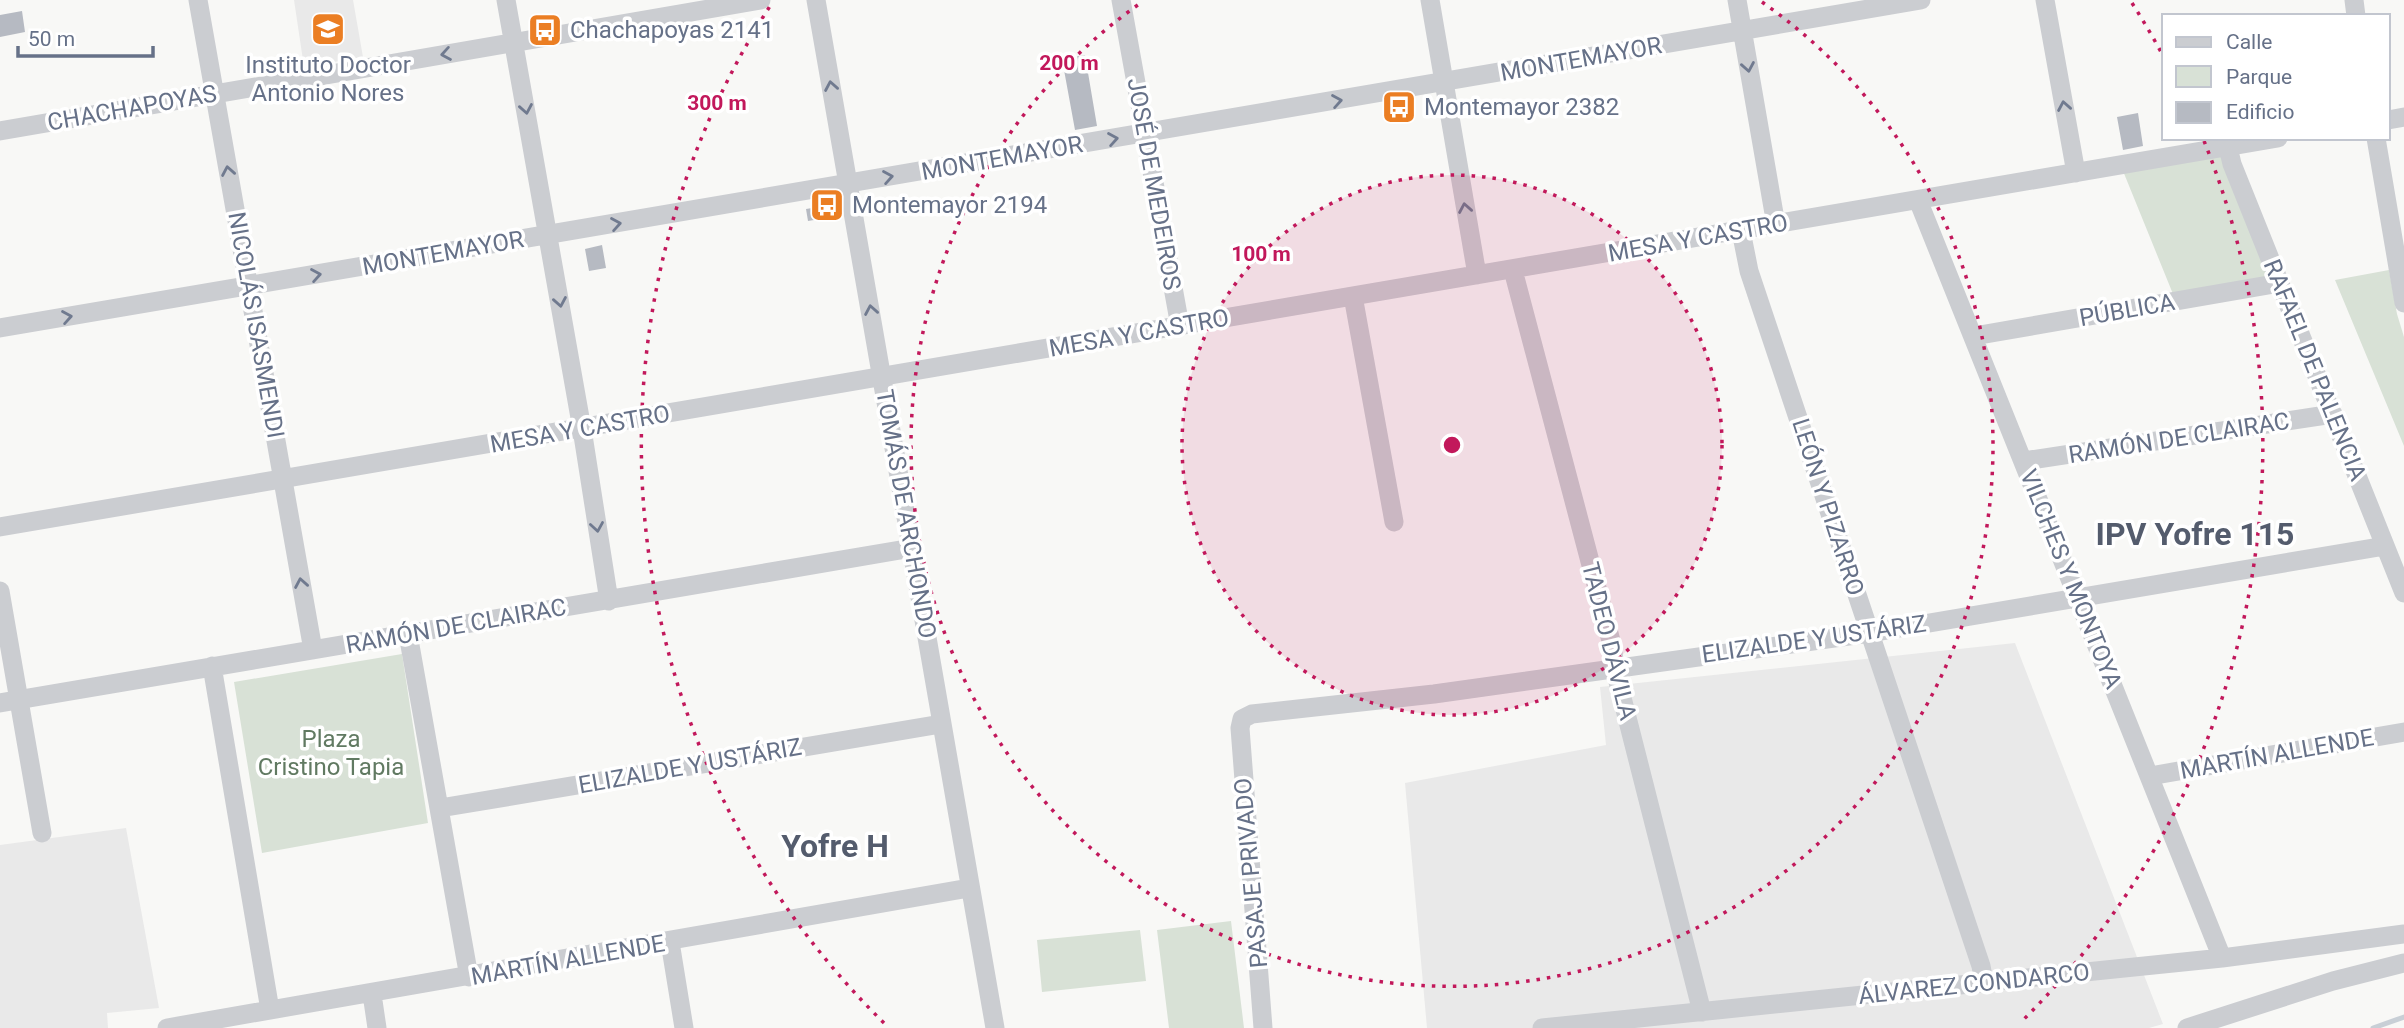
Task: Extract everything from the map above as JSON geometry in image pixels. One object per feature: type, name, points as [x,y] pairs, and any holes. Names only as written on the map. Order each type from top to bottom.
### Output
[{"type":"street","name":"NICOLÁS ISASMENDI","points":[[198,0],[313,650]]},
{"type":"street","points":[[506,0],[549,235],[609,601]]},
{"type":"street","name":"CHACHAPOYAS","points":[[0,131],[761,0]]},
{"type":"street","name":"TOMÁS DE ARCHONDO","points":[[816,0],[995,1028]]},
{"type":"street","name":"JOSÉ DE MEDEIROS","points":[[1121,0],[1180,326]]},
{"type":"street","points":[[1430,0],[1477,275]]},
{"type":"street","points":[[1737,0],[1776,225]]},
{"type":"street","name":"MONTEMAYOR","points":[[0,328],[1921,0]]},
{"type":"street","points":[[2045,0],[2076,173]]},
{"type":"street","name":"MESA Y CASTRO","points":[[0,527],[2267,140]]},
{"type":"street","points":[[2376,140],[2404,303]]},
{"type":"street","name":"RAFAEL DE PALENCIA","points":[[2228,147],[2232,164],[2404,593]]},
{"type":"street","name":"VILCHES Y MONTOYA","points":[[1918,200],[2025,461],[2222,958]]},
{"type":"street","name":"LEÓN Y PIZARRO","points":[[1741,230],[1749,271],[1981,966],[1984,982]]},
{"type":"street","name":"TADEO DÁVILA","points":[[1513,270],[1611,641],[1615,667],[1702,1012]]},
{"type":"street","name":"PÚBLICA","points":[[1974,336],[2280,283]]},
{"type":"street","points":[[1353,296],[1394,522]]},
{"type":"street","name":"RAMÓN DE CLAIRAC","points":[[2025,461],[2333,414]]},
{"type":"street","name":"ELIZALDE Y USTÁRIZ","points":[[1242,719],[1252,714],[1434,694],[1870,633],[2385,546]]},
{"type":"street","name":"RAMÓN DE CLAIRAC","points":[[9,701],[912,548]]},
{"type":"street","points":[[0,591],[9,701],[42,833]]},
{"type":"street","points":[[408,634],[469,977]]},
{"type":"street","points":[[212,666],[270,1010]]},
{"type":"street","name":"PASAJE PRIVADO","points":[[1242,719],[1240,728],[1264,1028]]},
{"type":"street","name":"ELIZALDE Y USTÁRIZ","points":[[440,808],[941,724]]},
{"type":"street","name":"MARTÍN ALLENDE","points":[[2150,776],[2404,732]]},
{"type":"street","name":"MARTÍN ALLENDE","points":[[167,1028],[970,888]]},
{"type":"street","name":"ÁLVAREZ CONDARCO","points":[[1542,1028],[2222,958],[2404,934]]},
{"type":"street","points":[[670,942],[684,1028]]},
{"type":"street","points":[[2187,1028],[2333,981],[2404,963]]},
{"type":"street","points":[[372,994],[377,1028]]},
{"type":"shaded area","name":"Instituto Doctor Antonio Nores","points":[[294,0],[353,0],[363,57],[304,67]]},
{"type":"shaded area","points":[[2015,643],[2163,1024],[2149,1028],[1427,1028],[1405,783],[1606,745],[1600,687]]},
{"type":"shaded area","points":[[126,828],[159,1008],[107,1013],[108,1028],[0,1028],[0,845]]},
{"type":"green space","points":[[2221,154],[2271,279],[2173,294],[2123,171]]},
{"type":"green space","points":[[2389,270],[2404,337],[2404,446],[2335,280]]},
{"type":"green space","name":"Plaza Cristino Tapia","points":[[402,654],[428,823],[262,853],[234,682]]},
{"type":"green space","points":[[1231,921],[1244,1028],[1169,1028],[1157,930]]},
{"type":"green space","points":[[1140,930],[1146,981],[1042,992],[1037,940]]},
{"type":"building","points":[[22,11],[25,32],[0,37],[0,15]]},
{"type":"building","points":[[1085,55],[1097,126],[1075,130],[1062,59]]},
{"type":"building","points":[[2138,113],[2143,146],[2123,150],[2117,117]]},
{"type":"building","points":[[824,206],[826,218],[808,221],[806,209]]},
{"type":"building","points":[[602,245],[606,268],[589,271],[585,249]]},
{"type":"waterway","points":[[2373,1028],[2404,1017]]},
{"type":"place","name":"Instituto Doctor Antonio Nores","points":[[328,29]]},
{"type":"place","name":"Chachapoyas 2141","points":[[545,30]]},
{"type":"place","name":"Montemayor 2382","points":[[1399,107]]},
{"type":"place","name":"Montemayor 2194","points":[[827,205]]},
{"type":"district","name":"IPV Yofre 115","points":[[2195,534]]},
{"type":"district","name":"Yofre H","points":[[835,846]]}]
